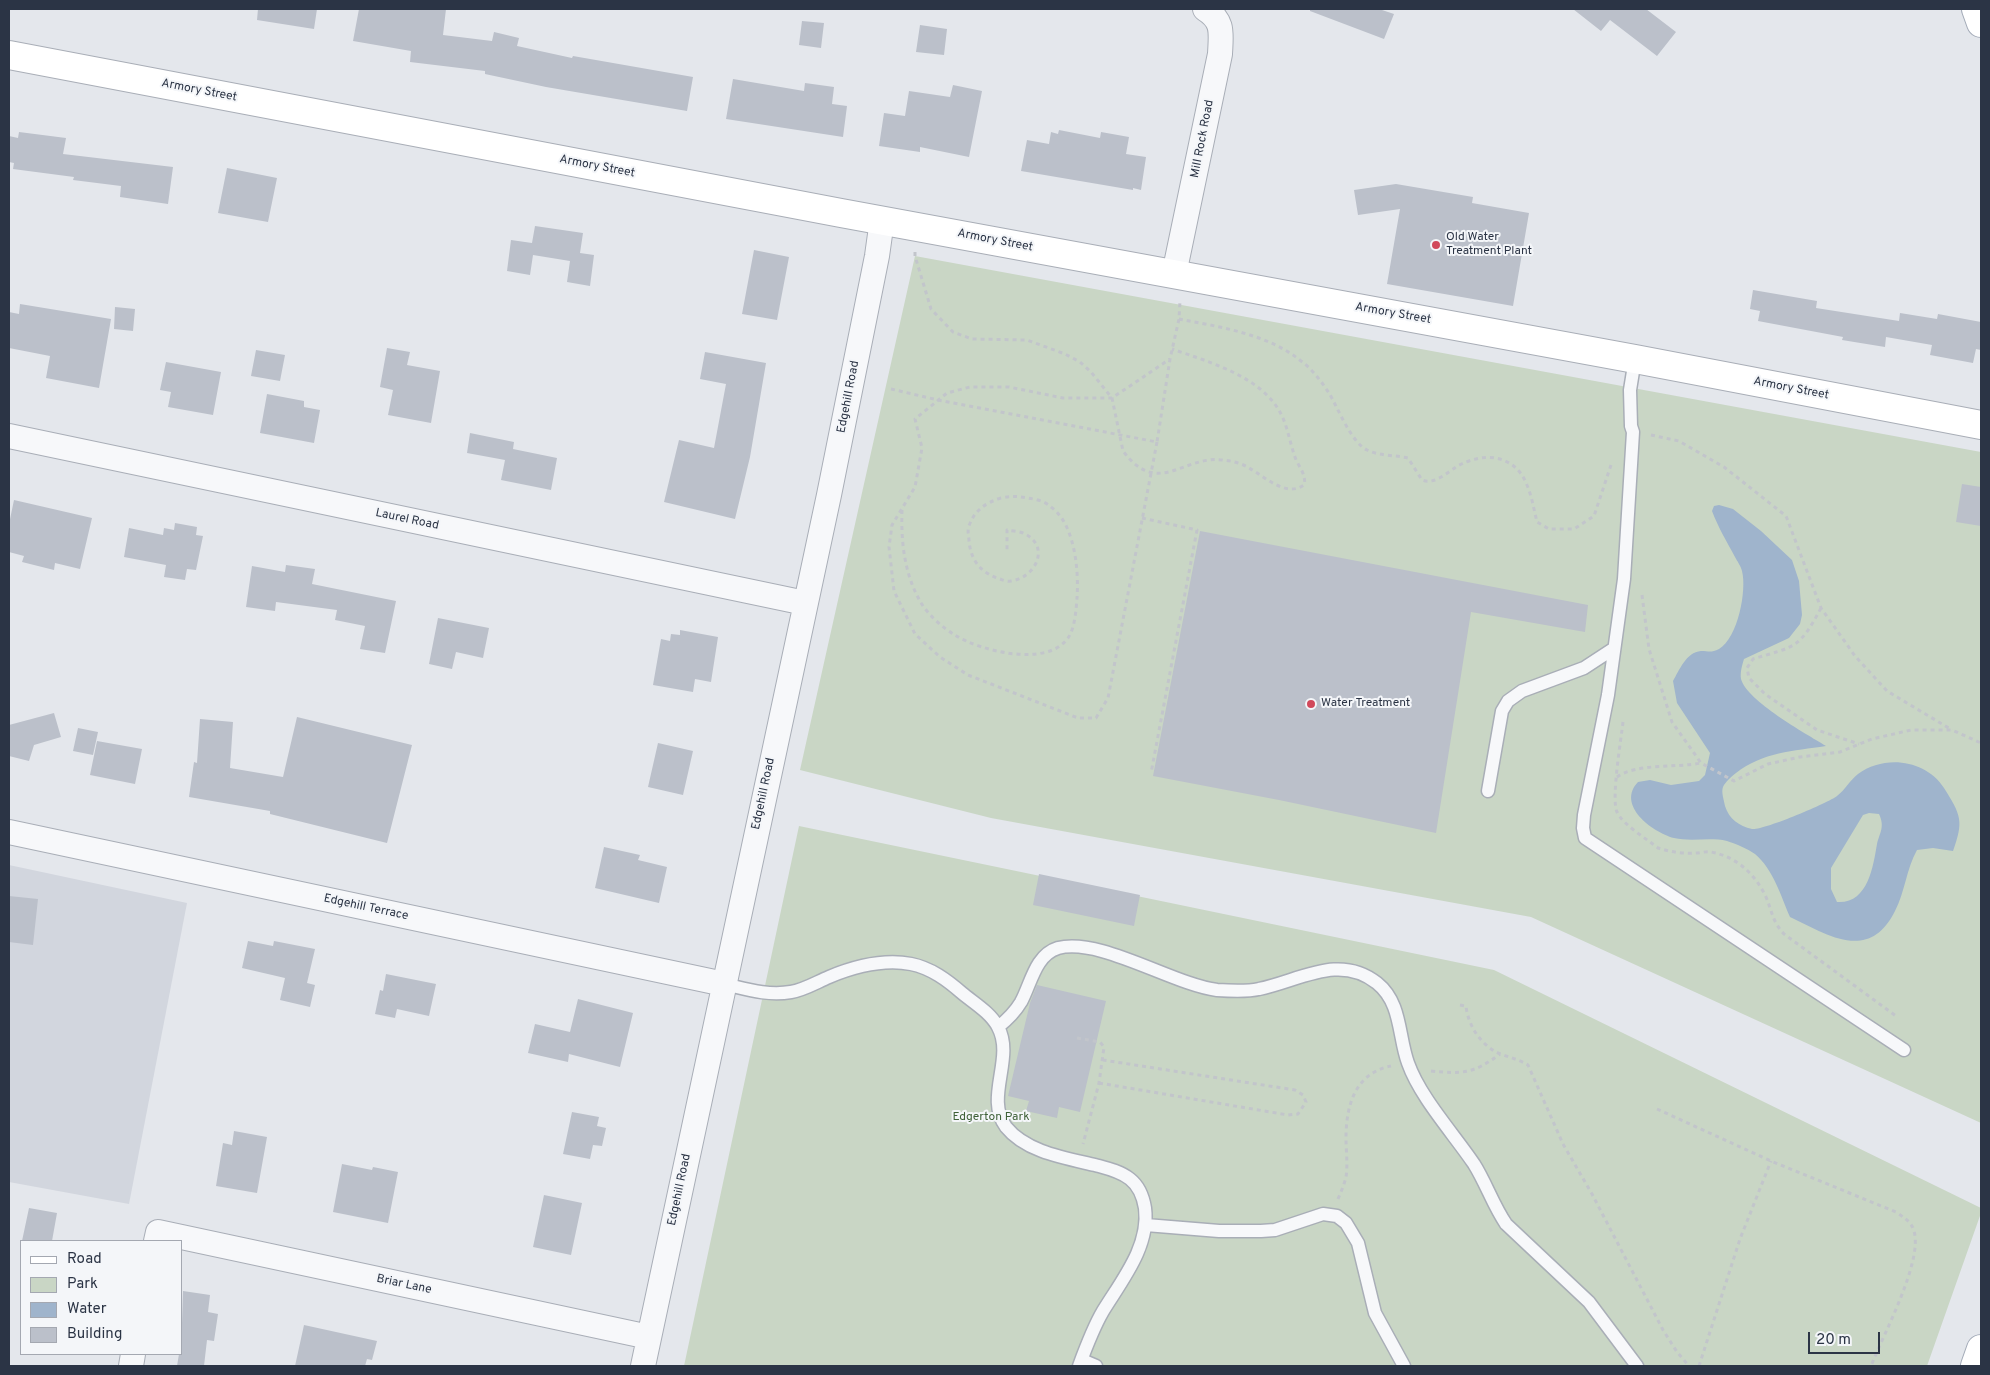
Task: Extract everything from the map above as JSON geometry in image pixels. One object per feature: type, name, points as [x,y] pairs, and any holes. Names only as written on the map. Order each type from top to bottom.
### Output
[{"type":"main road","points":[[1976,9],[1981,23]]},
{"type":"main road","name":"Armory Street","points":[[9,56],[1981,425]]},
{"type":"main road","points":[[1975,1366],[1981,1349]]},
{"type":"street","name":"Mill Rock Road","points":[[1174,274],[1220,54],[1220,24],[1205,9]]},
{"type":"street","name":"Edgehill Road","points":[[643,1366],[833,476],[877,256],[882,220]]},
{"type":"street","name":"Laurel Road","points":[[9,436],[805,603]]},
{"type":"street","name":"Edgehill Terrace","points":[[9,832],[724,984]]},
{"type":"street","name":"Briar Lane","points":[[157,1237],[172,1240]]},
{"type":"street","name":"Briar Lane","points":[[182,1242],[649,1337]]},
{"type":"lane","points":[[1635,359],[1630,390],[1631,426],[1633,432],[1624,579],[1608,695],[1584,815],[1583,828],[1585,838],[1904,1050]]},
{"type":"lane","points":[[1488,791],[1502,711],[1508,701],[1522,690],[1584,668],[1613,649]]},
{"type":"lane","points":[[998,1027],[1011,1017],[1021,1002],[1029,980],[1045,955],[1056,949],[1066,947],[1095,949],[1190,983],[1217,990],[1250,991],[1310,973],[1337,969],[1359,973],[1378,984],[1390,999],[1397,1016],[1408,1064],[1431,1106],[1479,1172],[1497,1210],[1506,1224],[1589,1302],[1637,1366]]},
{"type":"lane","points":[[724,984],[762,993],[793,992],[849,970],[871,965],[910,964],[930,970],[947,980],[988,1014],[998,1027],[1003,1043],[999,1109],[1004,1124],[1014,1137],[1032,1146],[1079,1162],[1117,1171],[1137,1185],[1142,1195],[1146,1225],[1137,1254],[1120,1287],[1096,1324],[1081,1363],[1096,1366]]},
{"type":"lane","points":[[1146,1225],[1219,1231],[1261,1231],[1275,1230],[1318,1216],[1332,1214],[1342,1218],[1358,1244],[1375,1313],[1404,1366]]},
{"type":"path","points":[[918,226],[914,256],[931,309],[953,332],[972,339],[1027,340],[1065,354],[1080,362],[1091,372],[1112,398],[1121,446],[1128,457],[1151,473],[1168,472],[1197,462],[1214,459],[1248,467],[1278,486],[1302,487],[1305,483],[1287,427],[1270,398],[1259,388],[1226,370],[1172,349]]},
{"type":"path","points":[[1170,359],[1112,398],[1063,398],[1019,388],[980,386],[953,391],[938,400],[915,420],[922,448],[915,487],[892,525],[889,546],[894,591],[915,634],[940,657],[968,675],[1078,718],[1096,718],[1108,698],[1157,442],[1170,359],[1179,319],[1180,300]]},
{"type":"path","points":[[1179,319],[1249,336],[1290,352],[1308,367],[1323,385],[1353,436],[1363,447],[1374,452],[1408,458]]},
{"type":"path","points":[[891,389],[938,400],[1157,442]]},
{"type":"path","points":[[902,509],[903,548],[910,580],[921,603],[935,619],[956,636],[990,649],[1018,655],[1042,653],[1061,645],[1068,638],[1072,630],[1078,586],[1073,545],[1064,522],[1052,507],[1036,499],[1011,495],[991,501],[974,514],[968,529],[970,547],[976,564],[988,575],[1010,582],[1026,576],[1034,569],[1038,560],[1038,551],[1035,542],[1025,533],[1007,530],[1007,551]]},
{"type":"path","points":[[1142,518],[1197,530],[1151,773]]},
{"type":"path","points":[[1637,597],[1640,590],[1649,649],[1672,722],[1701,763],[1734,781],[1768,764],[1800,757],[1840,752],[1872,739],[1911,730],[1952,730]]},
{"type":"path","points":[[1859,745],[1817,730],[1765,694],[1749,678],[1747,668],[1753,660],[1799,643],[1808,632],[1821,608],[1855,656],[1887,691],[1952,730],[1981,743]]},
{"type":"path","points":[[1624,718],[1617,777],[1616,812],[1623,820],[1658,848],[1665,851],[1696,854],[1710,852],[1732,859],[1744,867],[1759,884],[1776,926],[1784,934],[1896,1016]]},
{"type":"path","points":[[1617,777],[1623,773],[1645,768],[1686,766],[1701,763]]},
{"type":"path","points":[[1460,1005],[1466,1006],[1473,1028],[1489,1048],[1500,1054],[1518,1059],[1528,1065],[1563,1144],[1592,1194],[1663,1330],[1677,1352],[1689,1366]]},
{"type":"path","points":[[1076,1038],[1100,1042],[1104,1048],[1099,1082],[1079,1162]]},
{"type":"path","points":[[1332,1214],[1346,1178],[1347,1118],[1354,1094],[1365,1078],[1373,1072],[1390,1066],[1408,1064],[1429,1071],[1455,1074],[1482,1068],[1500,1054]]},
{"type":"path","points":[[1099,1082],[1288,1115],[1298,1114],[1306,1102],[1303,1095],[1295,1090],[1103,1060]]},
{"type":"path","points":[[1656,1109],[1770,1161],[1896,1212],[1909,1221],[1914,1232],[1914,1248],[1910,1274],[1871,1366]]},
{"type":"path","points":[[1699,1366],[1740,1240],[1770,1161]]},
{"type":"shaded area","points":[[9,865],[187,903],[129,1204],[9,1182]]},
{"type":"green space","points":[[915,256],[1981,452],[1981,1123],[1531,917],[991,818],[800,770]]},
{"type":"green space","name":"Edgerton Park","points":[[799,826],[1494,970],[1981,1208],[1981,1213],[1927,1366],[684,1366]]},
{"type":"water","points":[[1719,505],[1733,509],[1761,531],[1792,560],[1799,581],[1802,615],[1800,624],[1789,638],[1744,659],[1741,679],[1754,697],[1765,706],[1791,725],[1826,746],[1790,751],[1768,757],[1746,766],[1736,773],[1727,781],[1722,789],[1725,806],[1732,818],[1739,824],[1752,829],[1768,826],[1831,800],[1843,791],[1858,774],[1880,764],[1892,762],[1916,766],[1927,771],[1944,788],[1957,812],[1959,832],[1953,851],[1933,848],[1917,850],[1895,911],[1885,927],[1873,936],[1860,940],[1833,937],[1790,917],[1772,875],[1755,854],[1727,841],[1714,839],[1687,840],[1665,835],[1647,824],[1634,808],[1631,800],[1632,791],[1638,782],[1650,780],[1671,785],[1699,781],[1705,775],[1710,753],[1677,703],[1673,681],[1687,658],[1691,655],[1696,652],[1719,649],[1726,643],[1740,613],[1743,590],[1742,571],[1714,517],[1712,511],[1714,506]],"holes":[[[1869,813],[1879,814],[1882,822],[1881,829],[1871,873],[1867,882],[1856,897],[1847,901],[1837,902],[1831,889],[1831,868],[1863,815]]]},
{"type":"building","points":[[258,9],[317,9],[314,29],[257,20]]},
{"type":"building","points":[[359,9],[446,9],[443,35],[492,41],[494,32],[519,38],[517,46],[572,58],[573,56],[693,77],[687,111],[546,87],[485,74],[485,71],[410,62],[411,51],[353,41]]},
{"type":"building","points":[[1310,9],[1379,9],[1394,14],[1384,39],[1310,11]]},
{"type":"building","points":[[1573,9],[1646,9],[1676,32],[1657,56],[1610,20],[1601,31]]},
{"type":"building","points":[[802,21],[824,23],[821,48],[799,45]]},
{"type":"building","points":[[920,25],[947,29],[944,55],[916,52]]},
{"type":"building","points":[[733,79],[804,91],[805,83],[834,87],[832,104],[847,106],[843,137],[726,119]]},
{"type":"building","points":[[953,85],[982,91],[969,157],[920,147],[920,152],[879,146],[884,113],[905,116],[909,91],[950,97]]},
{"type":"building","points":[[1059,130],[1100,138],[1101,132],[1129,137],[1126,154],[1146,157],[1141,190],[1021,171],[1027,140],[1049,144],[1051,132],[1058,134]]},
{"type":"building","points":[[19,132],[66,138],[63,154],[173,167],[168,204],[120,197],[121,186],[73,180],[74,177],[13,169],[14,163],[9,162],[9,136],[18,138]]},
{"type":"building","points":[[227,168],[277,178],[268,222],[218,213]]},
{"type":"building","name":"Old Water Treatment Plant","points":[[1396,184],[1473,197],[1472,203],[1529,213],[1513,306],[1387,284],[1400,209],[1358,215],[1354,190]]},
{"type":"building","points":[[535,226],[583,233],[580,253],[594,255],[590,286],[567,282],[570,261],[533,255],[530,275],[507,271],[511,240],[532,243]]},
{"type":"building","points":[[754,250],[789,257],[777,320],[742,314]]},
{"type":"building","points":[[1753,290],[1817,301],[1816,308],[1899,321],[1900,313],[1937,319],[1938,314],[1981,322],[1981,350],[1976,349],[1973,363],[1930,355],[1932,345],[1886,337],[1885,347],[1842,340],[1843,337],[1758,321],[1760,311],[1750,309]]},
{"type":"building","points":[[20,304],[111,319],[99,388],[46,378],[50,356],[9,348],[9,312],[19,314]]},
{"type":"building","points":[[115,307],[135,309],[133,331],[114,329]]},
{"type":"building","points":[[387,348],[410,352],[407,365],[440,371],[431,423],[388,415],[393,390],[380,387]]},
{"type":"building","points":[[256,350],[285,355],[280,381],[251,376]]},
{"type":"building","points":[[705,352],[766,363],[750,457],[735,519],[664,502],[679,440],[714,448],[726,384],[700,379]]},
{"type":"building","points":[[166,362],[221,372],[213,415],[168,407],[171,392],[160,390]]},
{"type":"building","points":[[267,394],[304,401],[304,407],[320,410],[314,443],[260,433]]},
{"type":"building","points":[[470,433],[514,442],[513,449],[557,458],[551,490],[501,480],[505,460],[467,453]]},
{"type":"building","points":[[1962,484],[1981,487],[1981,526],[1956,522]]},
{"type":"building","points":[[14,500],[92,518],[80,569],[55,563],[54,570],[22,562],[24,556],[9,552],[9,524]]},
{"type":"building","points":[[175,523],[197,527],[196,535],[203,536],[196,570],[187,569],[185,580],[164,577],[166,565],[124,557],[129,528],[163,535],[164,528],[174,530]]},
{"type":"building","name":"Water Treatment","points":[[1200,531],[1588,605],[1585,632],[1471,612],[1436,833],[1153,776]]},
{"type":"building","points":[[286,565],[315,569],[312,584],[396,601],[385,653],[360,649],[365,626],[335,620],[337,610],[276,602],[275,611],[246,607],[252,566],[285,572]]},
{"type":"building","points":[[438,618],[489,628],[483,658],[456,652],[452,669],[429,664]]},
{"type":"building","points":[[680,630],[718,637],[711,682],[695,679],[693,692],[653,685],[661,639],[670,641],[671,634],[680,635]]},
{"type":"building","points":[[54,713],[61,737],[34,745],[29,761],[9,756],[9,725]]},
{"type":"building","points":[[297,717],[412,745],[387,843],[270,814],[270,811],[189,797],[194,762],[197,763],[200,719],[233,722],[230,768],[283,777]]},
{"type":"building","points":[[78,728],[98,732],[93,755],[73,751]]},
{"type":"building","points":[[97,741],[142,749],[135,784],[90,775]]},
{"type":"building","points":[[658,743],[693,751],[683,795],[648,787]]},
{"type":"building","points":[[604,847],[640,855],[638,860],[667,867],[659,903],[595,888]]},
{"type":"building","points":[[1039,874],[1140,895],[1134,926],[1033,905]]},
{"type":"building","points":[[9,896],[38,899],[33,945],[9,942]]},
{"type":"building","points":[[248,941],[273,946],[274,941],[315,949],[307,983],[315,985],[310,1007],[280,1000],[285,978],[242,968]]},
{"type":"building","points":[[386,974],[436,984],[429,1016],[397,1009],[395,1018],[375,1014],[380,990],[383,991]]},
{"type":"building","points":[[1037,985],[1106,1001],[1080,1112],[1059,1107],[1057,1118],[1026,1111],[1029,1101],[1008,1096],[1030,1003]]},
{"type":"building","points":[[578,999],[633,1013],[620,1067],[569,1054],[568,1062],[528,1053],[535,1024],[570,1032]]},
{"type":"building","points":[[572,1112],[599,1117],[597,1126],[606,1128],[602,1146],[593,1145],[590,1159],[563,1154]]},
{"type":"building","points":[[234,1131],[267,1137],[257,1193],[216,1186],[223,1143],[232,1145]]},
{"type":"building","points":[[342,1164],[372,1170],[373,1167],[398,1172],[388,1223],[333,1212]]},
{"type":"building","points":[[544,1195],[582,1203],[571,1255],[533,1247]]},
{"type":"building","points":[[29,1208],[57,1213],[52,1240],[22,1240]]},
{"type":"building","points":[[183,1291],[210,1295],[208,1312],[218,1314],[214,1341],[207,1340],[204,1366],[177,1366],[179,1355],[182,1355]]},
{"type":"building","points":[[304,1325],[377,1341],[372,1360],[367,1359],[365,1366],[295,1366]]},
{"type":"place","name":"Old Water Treatment Plant","points":[[1436,245]]},
{"type":"place","name":"Water Treatment","points":[[1311,704]]}]
